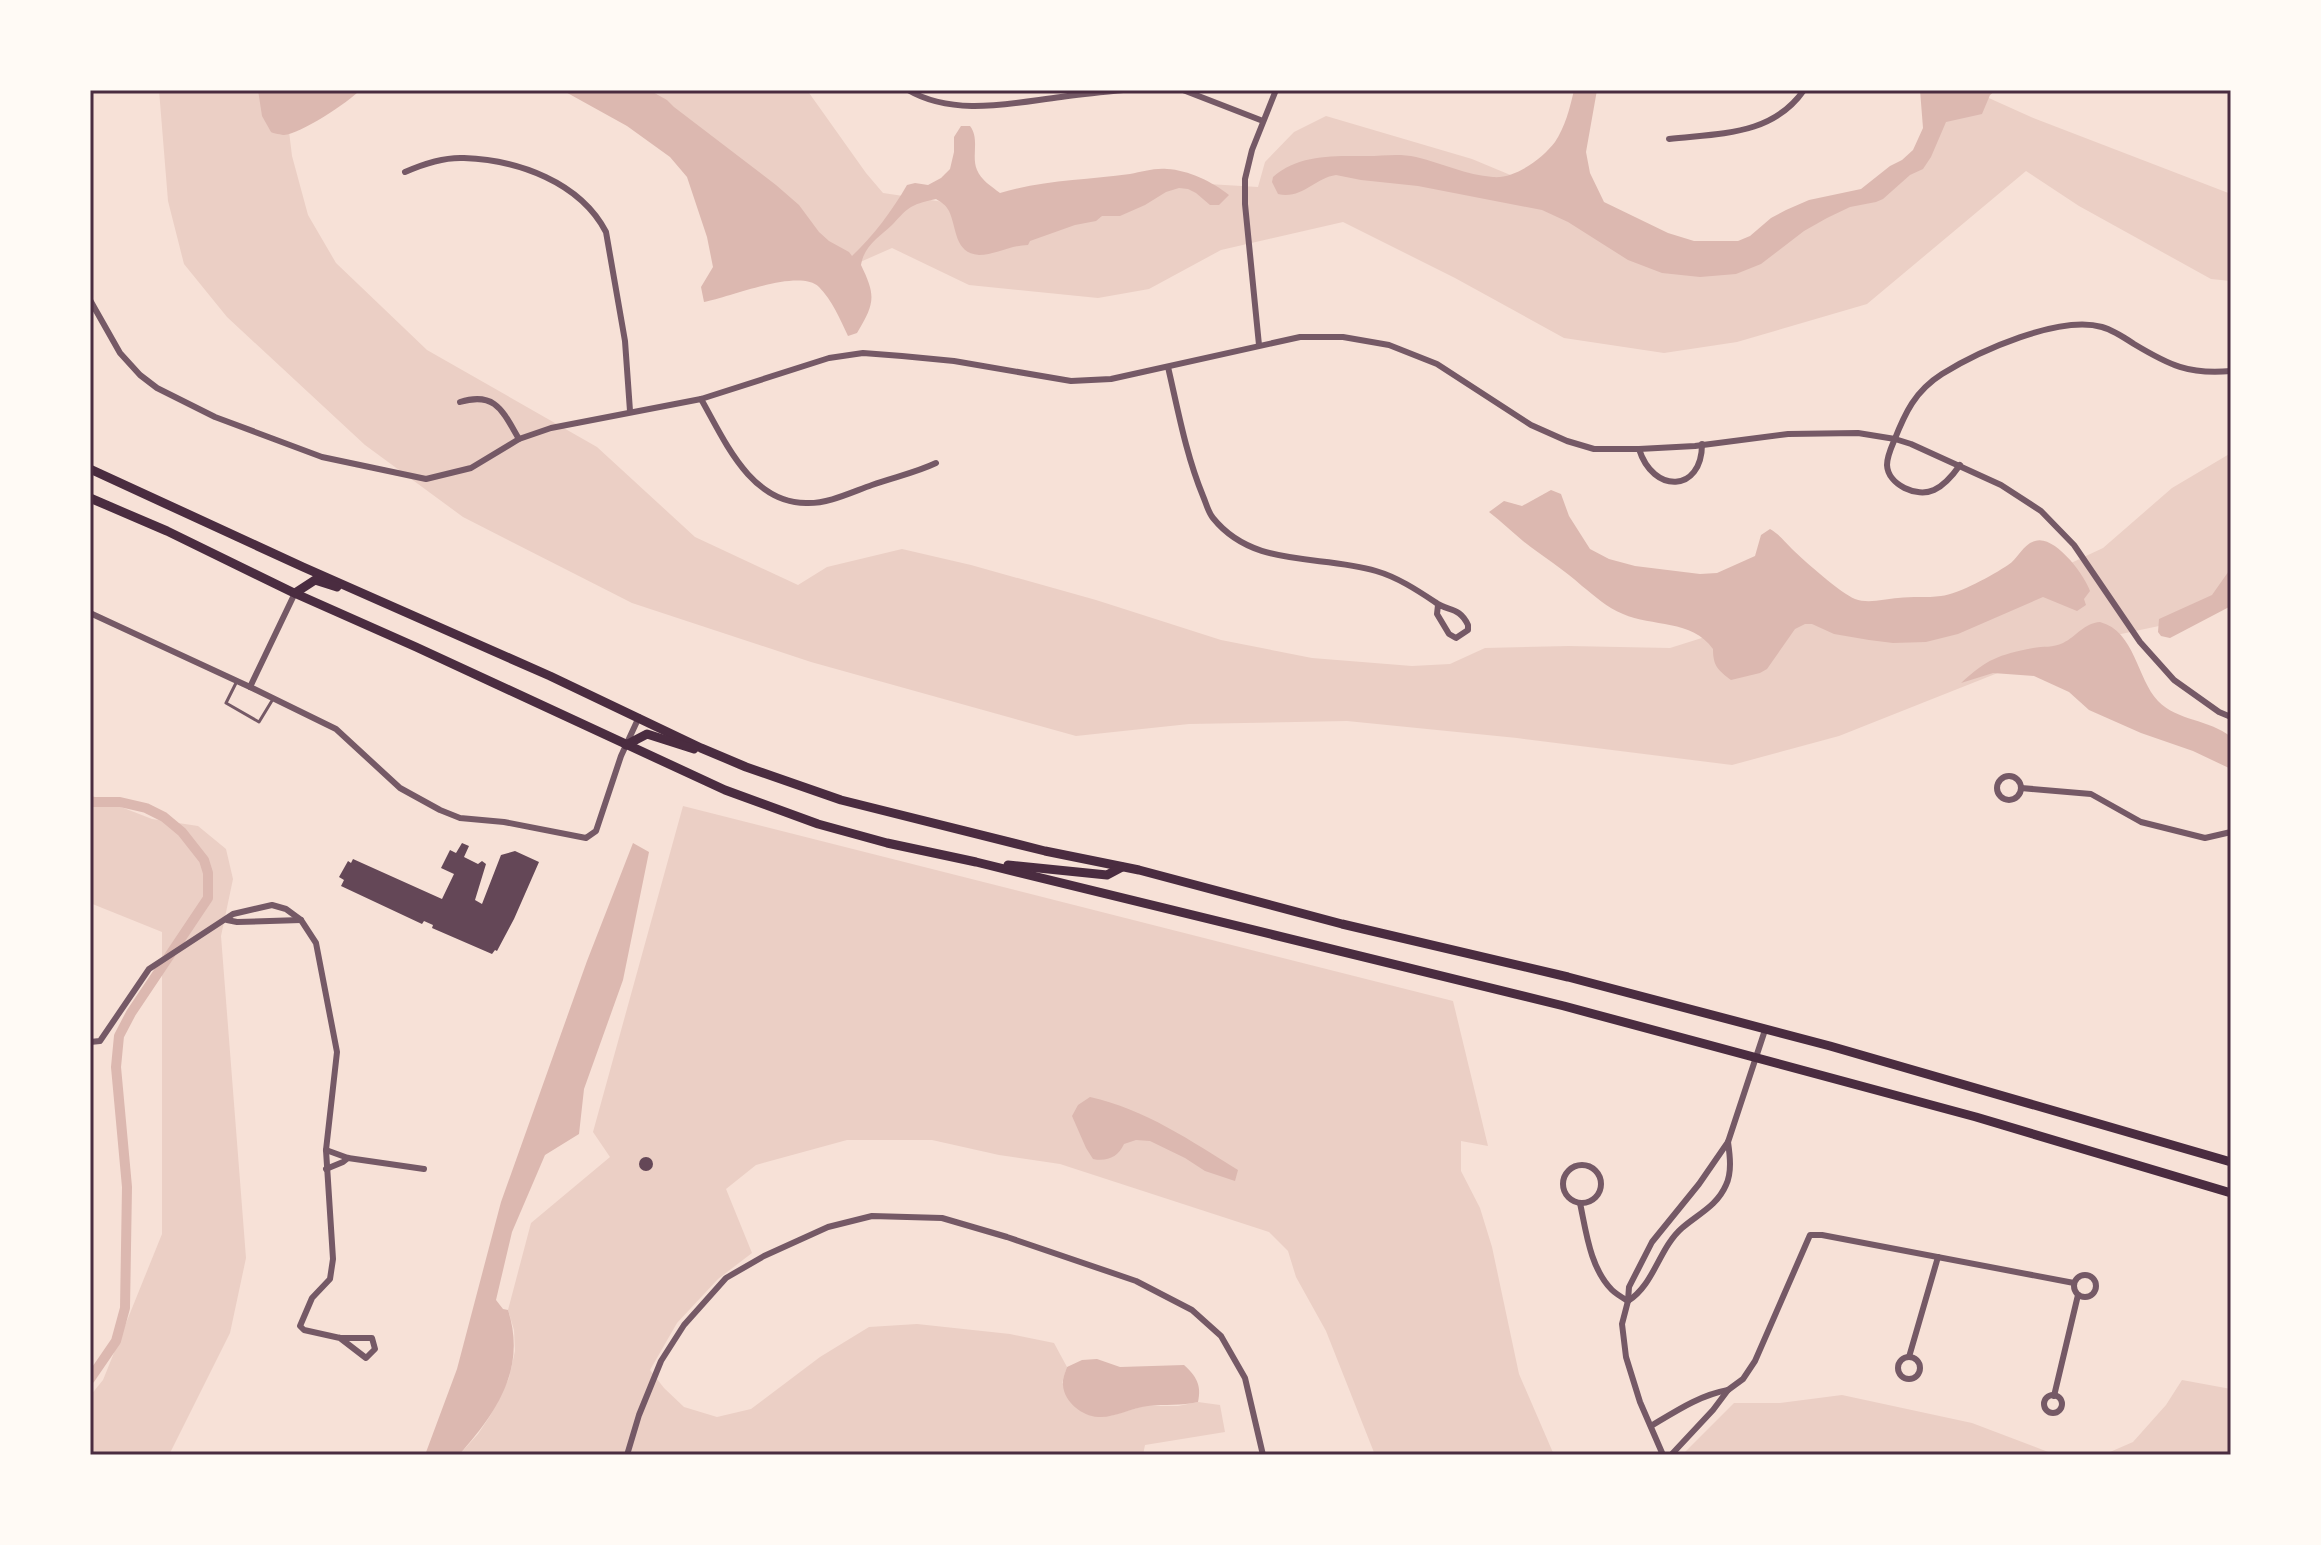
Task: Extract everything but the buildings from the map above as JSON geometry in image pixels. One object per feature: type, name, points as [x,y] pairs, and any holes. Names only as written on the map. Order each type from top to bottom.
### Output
[{"type":"highway","points":[[90,469],[746,767]]},
{"type":"highway","points":[[90,498],[626,745],[771,808],[887,843],[1549,1002],[1976,1117],[2231,1193]]},
{"type":"highway","points":[[295,593],[315,580],[385,603]]},
{"type":"highway","points":[[626,745],[647,734],[841,800],[1568,977],[1845,1050],[2231,1162]]},
{"type":"highway","points":[[976,862],[1107,875],[1122,867]]},
{"type":"street","points":[[908,90],[915,95],[949,104],[986,106],[1123,90]]},
{"type":"street","points":[[1183,90],[1263,121]]},
{"type":"street","points":[[1259,345],[1245,179],[1252,150],[1276,90]]},
{"type":"street","points":[[1669,139],[1760,126],[1796,102],[1804,90]]},
{"type":"street","points":[[405,172],[442,160],[462,158],[484,161],[560,183],[586,204],[606,232],[625,341],[630,411]]},
{"type":"street","points":[[90,300],[120,353],[157,388],[215,417],[322,457],[426,479],[471,468],[519,439],[551,428],[701,399],[829,358],[863,353],[954,361],[1071,381],[1111,379],[1300,337],[1343,337],[1389,345],[1437,364],[1531,425],[1594,449],[1639,449],[1788,434],[1858,433],[1895,439],[2001,485],[2041,511],[2074,545],[2140,642],[2174,680],[2231,717]]},
{"type":"street","points":[[1960,465],[1950,479],[1935,490],[1926,492],[1912,491],[1891,476],[1887,465],[1906,410],[1919,391],[1941,374],[1992,349],[2048,329],[2077,324],[2102,327],[2188,370],[2208,373],[2231,371]]},
{"type":"street","points":[[1168,367],[1198,485],[1211,516],[1228,533],[1243,544],[1267,554],[1378,571],[1424,594],[1438,605],[1461,614],[1468,630],[1456,638],[1449,634],[1437,614],[1438,605]]},
{"type":"street","points":[[460,402],[474,398],[486,399],[497,405],[519,439]]},
{"type":"street","points":[[701,399],[733,455],[750,477],[786,500],[806,504],[823,501],[910,475],[936,463]]},
{"type":"street","points":[[1639,449],[1650,472],[1661,480],[1675,483],[1690,477],[1697,467],[1702,457],[1702,444]]},
{"type":"street","points":[[250,687],[295,593]]},
{"type":"street","points":[[90,613],[336,729],[400,788],[460,818],[518,824],[586,838],[596,831],[639,717]]},
{"type":"street","points":[[2021,788],[2091,794],[2141,822],[2205,838],[2231,832]]},
{"type":"street","points":[[90,1042],[100,1041],[149,969],[233,914],[272,905],[286,909],[301,920],[316,943],[337,1052],[326,1150],[333,1259],[330,1279],[312,1298],[300,1326],[304,1330],[340,1338],[372,1338],[375,1349],[366,1358],[340,1338]]},
{"type":"street","points":[[227,920],[301,920]]},
{"type":"street","points":[[1663,1455],[1640,1402],[1626,1357],[1622,1324],[1629,1287],[1652,1242],[1728,1142],[1765,1030]]},
{"type":"street","points":[[1628,1301],[1640,1294],[1657,1261],[1681,1229],[1704,1212],[1726,1185],[1731,1159],[1728,1142]]},
{"type":"street","points":[[326,1150],[348,1158],[424,1169]]},
{"type":"street","points":[[326,1169],[348,1158]]},
{"type":"street","points":[[1580,1203],[1594,1199],[1601,1186],[1597,1172],[1584,1165],[1570,1169],[1563,1182],[1568,1196],[1580,1203],[1588,1243],[1597,1267],[1611,1289],[1628,1301]]},
{"type":"street","points":[[627,1455],[661,1361],[684,1325],[726,1278],[764,1256],[828,1227],[872,1216],[942,1218],[1007,1237],[1136,1281],[1192,1310],[1221,1336],[1245,1378],[1263,1455]]},
{"type":"street","points":[[1671,1455],[1728,1390],[1743,1379],[1755,1361],[1810,1235],[2074,1283]]},
{"type":"street","points":[[1909,1357],[1938,1257]]},
{"type":"street","points":[[2088,1275],[2092,1277],[2096,1289],[2090,1296],[2082,1297],[2075,1291],[2074,1283],[2079,1276],[2088,1275]]},
{"type":"street","points":[[2054,1396],[2078,1295]]},
{"type":"street","points":[[1651,1426],[1693,1401],[1728,1390]]},
{"type":"lane","points":[[237,681],[226,704],[259,722],[273,699]]},
{"type":"shaded area","points":[[159,90],[284,90],[292,156],[308,215],[336,263],[427,350],[597,447],[695,537],[798,585],[827,567],[902,549],[1096,600],[1221,640],[1312,658],[1412,666],[1450,664],[1485,648],[1670,648],[1740,626],[1852,619],[2009,592],[2103,548],[2172,488],[2231,453],[2231,598],[2178,622],[2102,638],[2028,661],[1839,736],[1732,765],[1517,738],[1347,721],[1189,724],[1076,736],[811,662],[632,603],[463,517],[365,445],[227,317],[184,264],[168,201]]},
{"type":"shaded area","points":[[258,90],[360,90],[324,117],[284,135],[271,132],[262,116]]},
{"type":"shaded area","points":[[562,90],[649,90],[667,100],[776,185],[799,205],[819,232],[852,256],[882,222],[907,185],[928,185],[950,169],[954,137],[961,126],[970,126],[973,131],[975,165],[979,174],[1000,193],[1048,183],[1162,169],[1192,174],[1229,195],[1219,205],[1210,205],[1196,193],[1179,188],[1120,216],[1102,216],[1096,221],[1030,241],[1028,245],[979,255],[965,250],[961,245],[949,211],[943,204],[936,199],[917,204],[903,213],[865,252],[861,265],[871,292],[870,306],[857,333],[848,336],[828,298],[819,287],[809,282],[781,282],[704,302],[701,287],[713,267],[707,237],[687,177],[670,157],[627,126]]},
{"type":"shaded area","points":[[602,90],[807,90],[883,193],[971,206],[1158,181],[1258,187],[1265,162],[1294,132],[1326,116],[1472,159],[1582,205],[1728,258],[1901,172],[1971,90],[2031,117],[2231,194],[2231,281],[2211,279],[2079,206],[2026,171],[1867,304],[1737,342],[1664,353],[1564,338],[1455,278],[1343,222],[1221,250],[1149,289],[1098,298],[969,285],[892,248],[842,270]]},
{"type":"shaded area","points":[[1574,90],[1597,90],[1586,152],[1590,173],[1604,202],[1668,233],[1694,241],[1738,241],[1750,236],[1771,218],[1809,200],[1861,189],[1902,160],[1913,150],[1923,128],[1920,90],[1996,90],[1990,95],[1982,114],[1946,122],[1923,169],[1910,175],[1883,199],[1850,207],[1827,218],[1804,231],[1761,264],[1736,274],[1700,277],[1662,273],[1628,260],[1568,222],[1542,210],[1418,186],[1336,175],[1286,195],[1278,194],[1272,182],[1273,177],[1294,164],[1342,156],[1410,156],[1483,176],[1510,175],[1535,161],[1555,142]]},
{"type":"shaded area","points":[[1551,490],[1561,494],[1569,516],[1590,549],[1609,559],[1635,566],[1700,574],[1717,573],[1755,556],[1761,535],[1770,529],[1841,591],[1855,599],[1871,601],[1957,592],[2008,565],[2031,543],[2043,540],[2068,557],[2090,591],[2084,599],[2086,605],[2077,611],[2043,597],[1958,634],[1926,642],[1869,640],[1834,634],[1805,624],[1795,629],[1767,669],[1731,680],[1717,667],[1713,649],[1704,639],[1683,628],[1634,618],[1611,608],[1489,512],[1504,501],[1522,506]]},
{"type":"shaded area","points":[[2231,568],[2231,606],[2170,638],[2161,636],[2158,632],[2159,619],[2212,595]]},
{"type":"shaded area","points":[[2100,622],[2121,635],[2158,701],[2174,713],[2231,737],[2231,769],[2089,710],[2069,692],[2034,676],[1993,673],[1961,683],[1994,659],[2037,647],[2059,645],[2089,625]]},
{"type":"shaded area","points":[[90,795],[152,819],[198,826],[226,849],[233,879],[221,936],[246,1258],[230,1333],[169,1455],[90,1455],[90,1396],[103,1380],[162,1234],[162,932],[90,903]]},
{"type":"shaded area","points":[[683,806],[1453,1001],[1488,1146],[1461,1141],[1461,1171],[1480,1208],[1492,1247],[1519,1374],[1554,1455],[1375,1455],[1326,1331],[1296,1277],[1288,1251],[1269,1232],[1060,1164],[932,1140],[847,1140],[756,1165],[726,1189],[752,1253],[718,1279],[677,1323],[650,1370],[684,1407],[717,1417],[751,1409],[820,1357],[869,1327],[917,1324],[1010,1334],[1054,1343],[1067,1367],[1062,1383],[1110,1416],[1144,1406],[1178,1406],[1198,1402],[1220,1405],[1225,1432],[1145,1445],[1143,1455],[459,1455],[490,1416],[509,1378],[515,1351],[514,1330],[508,1310],[531,1223],[610,1157],[593,1132]]},
{"type":"shaded area","points":[[633,843],[649,852],[623,980],[584,1089],[579,1134],[545,1155],[512,1232],[496,1300],[503,1309],[508,1310],[513,1331],[511,1371],[496,1406],[459,1455],[425,1455],[457,1369],[501,1202],[587,961]]},
{"type":"shaded area","points":[[1090,1097],[1130,1109],[1185,1137],[1238,1170],[1235,1181],[1205,1171],[1150,1141],[1136,1140],[1124,1144],[1112,1158],[1093,1159],[1072,1116],[1078,1105]]},
{"type":"shaded area","points":[[1097,1359],[1120,1367],[1184,1365],[1197,1381],[1198,1402],[1148,1406],[1104,1417],[1086,1414],[1067,1397],[1063,1379],[1067,1367],[1082,1360]]},
{"type":"shaded area","points":[[2182,1380],[2231,1389],[2231,1455],[2103,1455],[2133,1442],[2166,1405]]},
{"type":"shaded area","points":[[1842,1395],[1972,1423],[2056,1455],[1682,1455],[1734,1403],[1780,1403]]},
{"type":"waterway","points":[[90,802],[120,802],[146,808],[164,817],[182,832],[204,860],[208,873],[208,898],[119,1036],[116,1067],[127,1187],[125,1308],[116,1341],[90,1379]]}]
